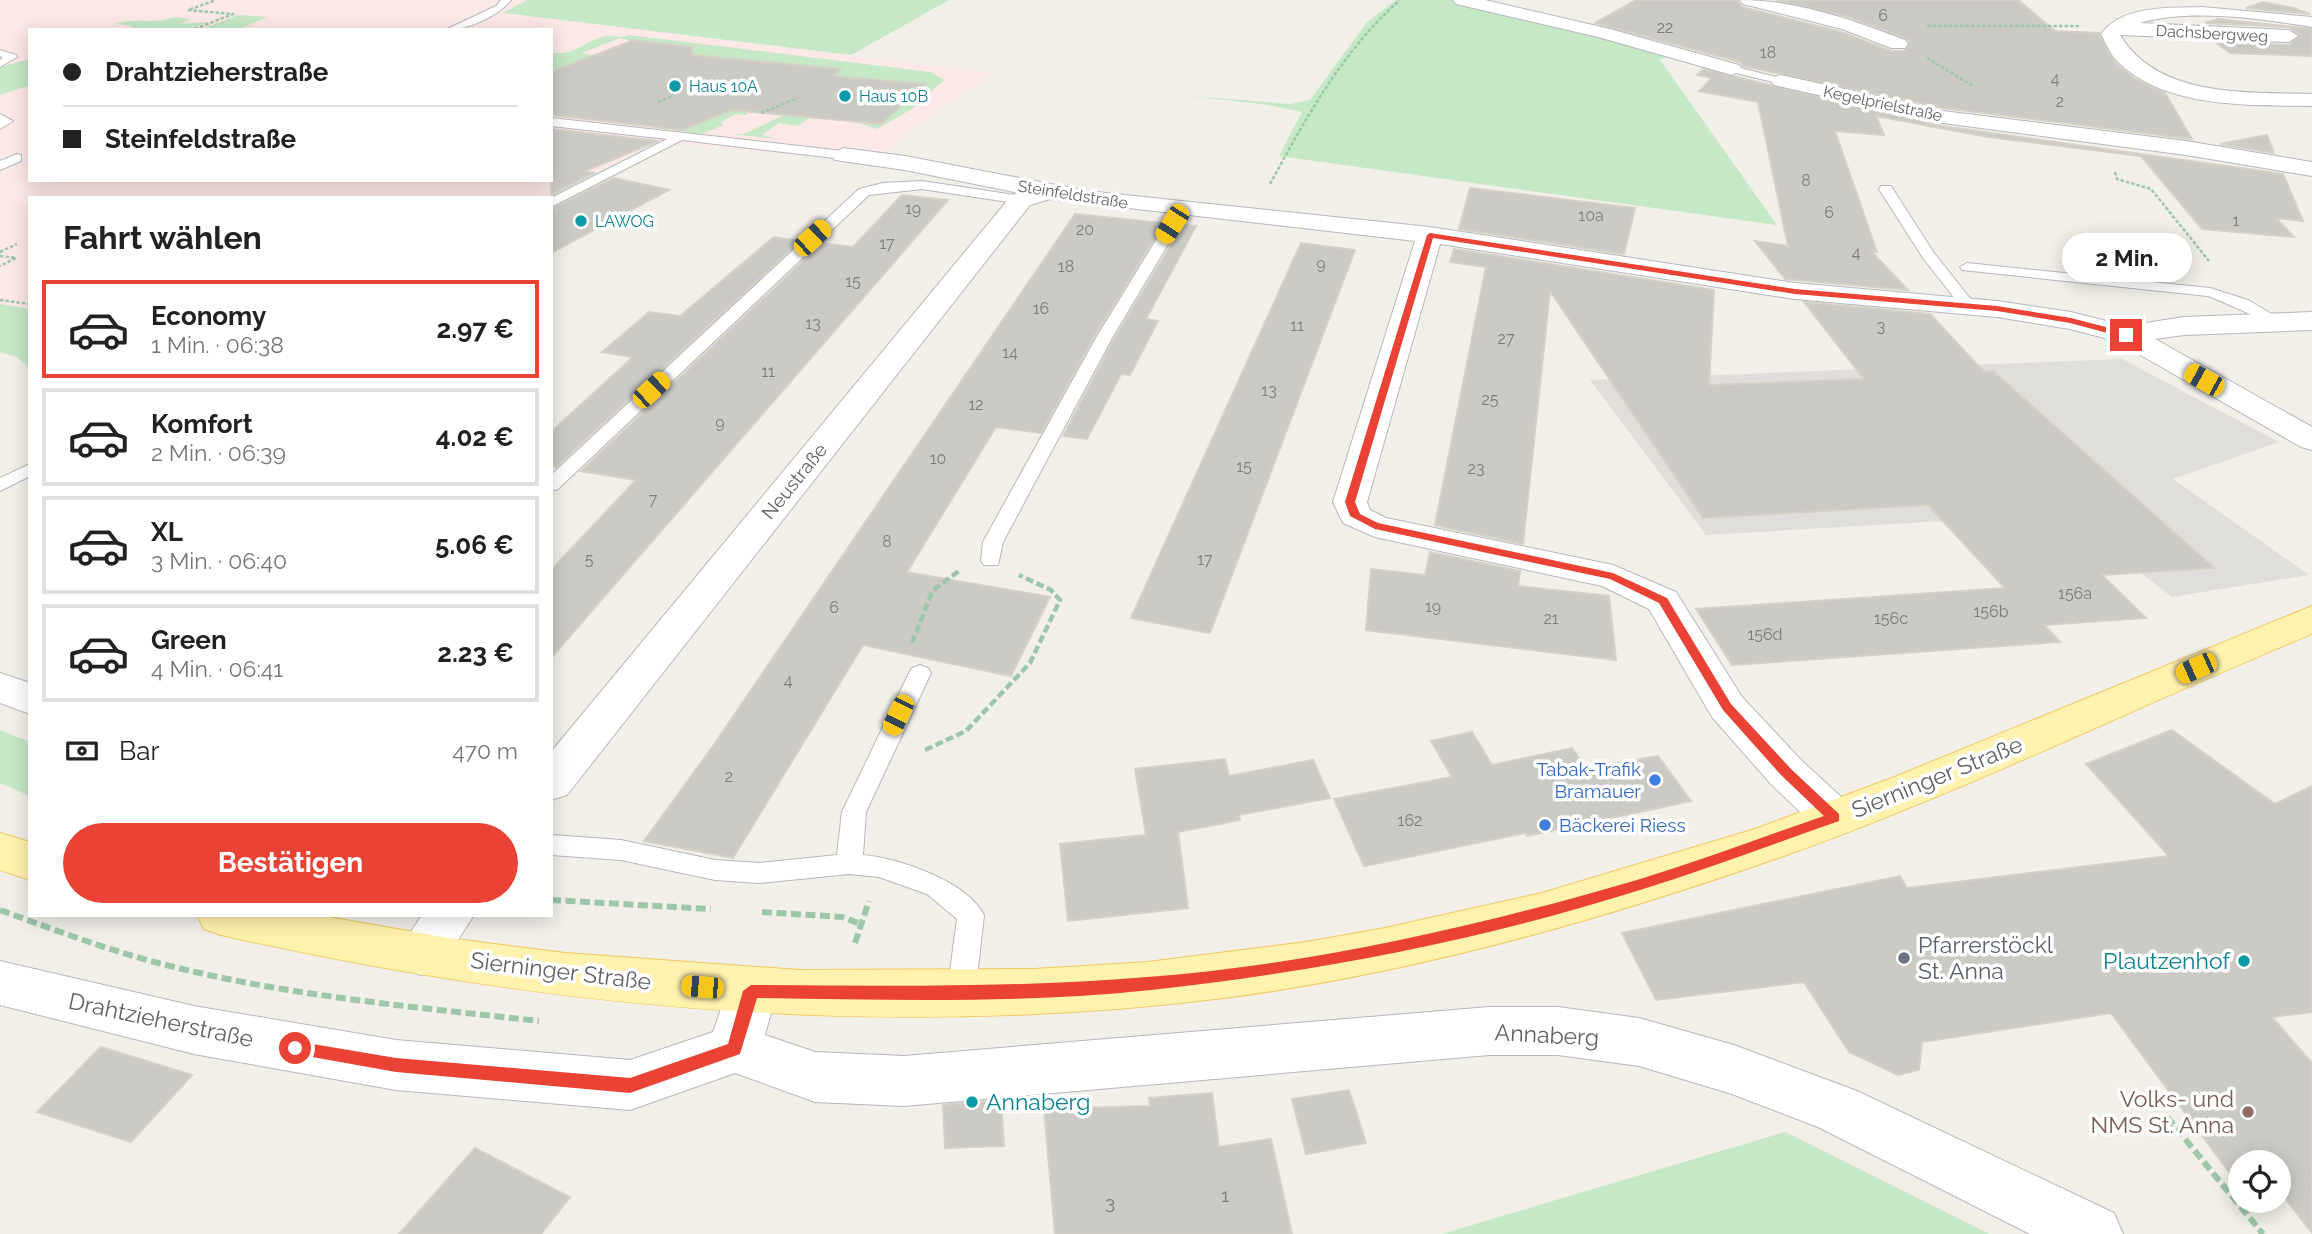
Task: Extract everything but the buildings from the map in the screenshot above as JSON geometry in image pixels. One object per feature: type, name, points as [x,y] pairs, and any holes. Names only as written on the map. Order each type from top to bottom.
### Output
[{"type":"main road","name":"Sierninger Straße","points":[[231,917],[421,954],[582,975],[751,991],[961,994],[1149,984],[1294,964],[1459,933],[1638,885],[1835,818],[2007,750],[2312,619]]},
{"type":"main road","points":[[0,851],[28,860]]},
{"type":"street","name":"Kegelprielstraße","points":[[1462,0],[1603,33],[1732,69]]},
{"type":"street","points":[[1748,0],[1849,25],[1898,44]]},
{"type":"street","name":"Dachsbergweg","points":[[2112,26],[2120,17],[2140,9],[2177,4],[2224,6],[2312,22]]},
{"type":"street","points":[[2112,26],[2110,34],[2119,52],[2145,72],[2168,83],[2228,96],[2312,100]]},
{"type":"street","name":"Dachsbergweg","points":[[2112,26],[2207,34],[2312,37]]},
{"type":"street","name":"Kegelprielstraße","points":[[1781,81],[1943,117],[2186,148],[2312,169]]},
{"type":"street","name":"Steinfeldstraße","points":[[843,155],[922,164],[1034,197],[1182,209],[1430,235],[1795,291],[1968,306],[2071,321],[2126,335],[2312,440]]},
{"type":"street","name":"Neustraße","points":[[553,781],[1034,197]]},
{"type":"street","points":[[1430,235],[1350,502],[1355,516],[1375,526],[1613,577],[1663,601],[1727,707],[1786,772],[1835,818]]},
{"type":"street","points":[[2126,335],[2183,326],[2312,320]]},
{"type":"street","points":[[0,687],[28,699]]},
{"type":"street","points":[[421,954],[449,917]]},
{"type":"street","name":"Drahtzieherstraße","points":[[0,983],[207,1033],[396,1065],[529,1078],[630,1085],[735,1049]]},
{"type":"street","points":[[735,1049],[751,991]]},
{"type":"street","name":"Annaberg","points":[[735,1049],[815,1077],[904,1081],[1489,1031],[1572,1032],[1666,1049],[1734,1070],[1838,1109],[2093,1234]]},
{"type":"lane","points":[[454,28],[499,8],[506,0]]},
{"type":"lane","points":[[0,53],[12,57],[0,64]]},
{"type":"lane","name":"Kegelprielstraße","points":[[1732,69],[1781,81]]},
{"type":"lane","points":[[0,118],[7,121],[0,125]]},
{"type":"lane","points":[[553,122],[843,155]]},
{"type":"lane","points":[[553,202],[680,137]]},
{"type":"lane","points":[[0,166],[17,158]]},
{"type":"lane","points":[[553,483],[822,228],[864,192],[883,186],[926,185],[1034,197]]},
{"type":"lane","points":[[1886,189],[1936,266],[1968,306]]},
{"type":"lane","points":[[991,561],[993,542],[1104,338],[1182,209]]},
{"type":"lane","points":[[1967,267],[2210,292],[2243,303],[2277,322]]},
{"type":"lane","points":[[0,485],[28,470]]},
{"type":"lane","points":[[849,864],[854,812],[877,758],[920,673]]},
{"type":"lane","points":[[553,845],[621,850],[715,870],[759,873],[849,864],[880,867],[936,887],[971,915],[961,994]]},
{"type":"path","points":[[201,28],[233,14],[188,10],[216,0]]},
{"type":"path","points":[[1253,216],[1307,118],[1377,21],[1400,0]]},
{"type":"path","points":[[1924,27],[2112,26]]},
{"type":"path","points":[[2114,169],[2117,179],[2151,189],[2210,263]]},
{"type":"path","points":[[0,254],[17,244]]},
{"type":"path","points":[[0,254],[16,258],[0,266]]},
{"type":"path","points":[[0,300],[28,304]]},
{"type":"path","points":[[877,758],[913,755],[966,732],[1030,663],[1060,600],[1051,590],[991,561],[955,572],[933,590],[911,643],[920,673]]},
{"type":"path","points":[[553,900],[723,910]]},
{"type":"path","points":[[750,912],[842,917],[861,924]]},
{"type":"path","points":[[2167,1117],[2263,1234]]},
{"type":"shaded area","points":[[0,0],[527,0],[504,13],[993,73],[919,125],[872,163],[660,141],[549,196],[28,196],[28,366],[17,357],[0,352]]},
{"type":"shaded area","points":[[2122,359],[2279,442],[2173,479],[2309,575],[2172,597],[2064,514],[1706,535],[1590,380]]},
{"type":"green space","points":[[527,0],[949,0],[851,55],[503,13]]},
{"type":"green space","points":[[1396,0],[1452,0],[1669,55],[1660,60],[1777,225],[1279,156],[1302,112],[1269,105],[1190,96],[1290,104],[1310,100],[1367,22]]},
{"type":"green space","points":[[238,15],[267,17],[242,28],[204,28]]},
{"type":"green space","points":[[191,19],[180,24],[210,22],[191,28],[132,28],[115,24],[130,21]]},
{"type":"green space","points":[[629,35],[930,72],[944,80],[912,109],[877,129],[853,121],[881,124],[924,84],[832,76],[840,69],[709,56],[704,59],[620,38],[582,53],[593,56],[553,92],[553,53],[574,50],[606,36]]},
{"type":"green space","points":[[28,60],[28,86],[0,95],[0,67]]},
{"type":"green space","points":[[768,95],[761,106],[746,112],[746,115],[736,114],[721,122],[723,125],[702,134],[665,129],[676,122],[657,114],[696,124]]},
{"type":"green space","points":[[784,115],[810,117],[798,126],[779,123],[762,135],[778,139],[730,134],[744,134]]},
{"type":"green space","points":[[0,304],[28,309],[28,366],[17,357],[0,352]]},
{"type":"green space","points":[[0,730],[28,741],[28,795],[0,783]]},
{"type":"green space","points":[[1785,1132],[1989,1234],[1442,1234]]},
{"type":"place","name":"Haus 10A","points":[[675,86]]},
{"type":"place","name":"Haus 10B","points":[[845,96]]},
{"type":"place","name":"LAWOG","points":[[581,221]]},
{"type":"place","name":"Tabak-Trafik Bramauer","points":[[1655,780]]},
{"type":"place","name":"Bäckerei Riess","points":[[1545,825]]},
{"type":"place","name":"Pfarrerstöckl St. Anna","points":[[1904,958]]},
{"type":"place","name":"Plautzenhof","points":[[2244,961]]},
{"type":"place","name":"Annaberg","points":[[972,1102]]},
{"type":"place","name":"Volks- und NMS St. Anna","points":[[2248,1112]]},
{"type":"route","points":[[295,1048],[396,1065],[630,1085],[735,1049],[751,991],[961,994],[1149,984],[1294,964],[1459,933],[1638,885],[1771,842],[1835,818],[1786,772],[1727,707],[1663,601],[1633,584],[1613,577],[1375,526],[1355,516],[1350,502],[1430,235],[1795,291],[1861,299],[1997,309],[2071,321],[2126,335]]}]
